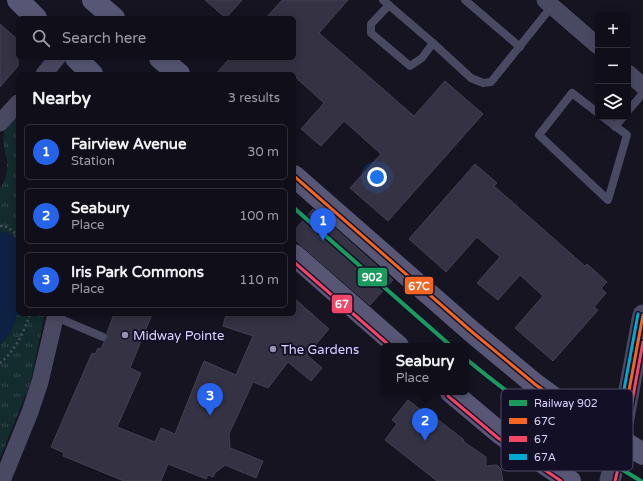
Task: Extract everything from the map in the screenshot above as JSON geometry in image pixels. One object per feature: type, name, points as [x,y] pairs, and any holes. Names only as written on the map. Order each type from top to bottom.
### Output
[{"type":"main road","points":[[18,0],[34,16]]},
{"type":"main road","points":[[93,0],[112,16]]},
{"type":"main road","points":[[78,60],[90,72]]},
{"type":"main road","points":[[162,60],[177,72]]},
{"type":"main road","points":[[296,178],[471,331],[542,389]]},
{"type":"main road","points":[[296,257],[395,343]]},
{"type":"main road","points":[[455,395],[501,434]]},
{"type":"main road","points":[[633,447],[643,454]]},
{"type":"main road","points":[[555,471],[570,481]]},
{"type":"street","points":[[549,3],[595,43]]},
{"type":"street","points":[[46,72],[55,60]]},
{"type":"street","points":[[631,76],[643,86]]},
{"type":"street","points":[[0,123],[16,105]]},
{"type":"street","points":[[629,389],[643,315]]},
{"type":"street","points":[[2,481],[30,412],[40,382],[56,316]]},
{"type":"street","points":[[610,481],[612,471]]},
{"type":"lane","points":[[466,0],[520,47]]},
{"type":"lane","points":[[433,43],[422,58],[410,66],[371,33],[371,24],[386,3],[433,43],[471,78],[483,82],[491,82],[520,47],[549,3]]},
{"type":"lane","points":[[595,111],[572,93],[539,135],[608,200],[627,135],[607,120]]},
{"type":"lane","points":[[631,107],[643,93]]},
{"type":"lane","points":[[615,127],[621,120]]},
{"type":"lane","points":[[58,316],[103,337]]},
{"type":"path","points":[[0,226],[7,227],[16,234]]},
{"type":"path","points":[[0,363],[7,358],[16,344],[26,328],[29,316]]},
{"type":"green space","points":[[16,117],[16,316],[45,316],[30,384],[0,458],[0,188],[7,173],[3,139],[4,132],[8,125]]},
{"type":"water","points":[[0,231],[8,233],[16,239],[17,316],[12,330],[0,345]]},
{"type":"building","points":[[205,0],[242,0],[228,16],[224,16]]},
{"type":"building","points":[[282,0],[348,0],[319,33],[414,116],[445,81],[483,114],[388,221],[350,188],[381,154],[344,121],[321,146],[301,129],[324,103],[296,78],[296,72],[218,72],[228,60],[296,60],[296,16],[268,16]]},
{"type":"building","points":[[0,24],[16,38],[16,60],[18,60],[18,66],[0,87]]},
{"type":"building","points":[[475,164],[497,183],[494,186],[585,266],[587,264],[607,282],[601,288],[606,293],[594,307],[598,310],[553,361],[515,328],[543,296],[520,275],[498,300],[477,283],[500,257],[477,237],[446,272],[409,239]]},
{"type":"building","points":[[313,209],[393,280],[370,305],[296,241],[296,229]]},
{"type":"building","points":[[296,300],[329,329],[307,355],[322,368],[311,381],[288,362],[268,388],[253,382],[229,434],[230,448],[263,461],[256,478],[225,465],[215,473],[213,477],[208,475],[206,479],[168,464],[161,481],[124,481],[63,456],[64,453],[51,447],[92,353],[95,354],[98,348],[101,349],[104,342],[108,339],[107,333],[113,316],[151,316],[130,368],[141,373],[117,427],[155,442],[161,428],[175,434],[204,361],[236,375],[253,336],[223,326],[226,316],[296,316]]},
{"type":"building","points":[[408,400],[422,411],[424,409],[463,439],[464,442],[486,457],[486,466],[497,465],[501,469],[503,481],[437,481],[385,440],[397,424],[392,420]]},
{"type":"rail line","name":"902","points":[[296,210],[448,343]]},
{"type":"rail line","name":"902","points":[[469,361],[504,389]]},
{"type":"rail line","name":"902","points":[[625,471],[641,481]]},
{"type":"transit line","name":"67C","points":[[296,178],[471,331],[542,389]]},
{"type":"transit line","name":"67","points":[[296,264],[387,343]]},
{"type":"transit line","name":"67A","points":[[624,389],[638,314]]},
{"type":"transit line","name":"67C","points":[[629,389],[643,315]]},
{"type":"transit line","name":"67","points":[[633,396],[643,342]]},
{"type":"transit line","name":"67","points":[[448,396],[501,440]]},
{"type":"transit line","name":"67","points":[[546,471],[561,481]]},
{"type":"transit line","name":"67","points":[[615,481],[617,471]]},
{"type":"place","name":"Fairview Avenue","points":[[323,241]]},
{"type":"place","name":"Midway Pointe","points":[[125,335]]},
{"type":"place","name":"The Gardens","points":[[273,349]]},
{"type":"place","name":"Iris Park Commons","points":[[210,416]]},
{"type":"place","name":"Seabury","points":[[425,441]]}]
